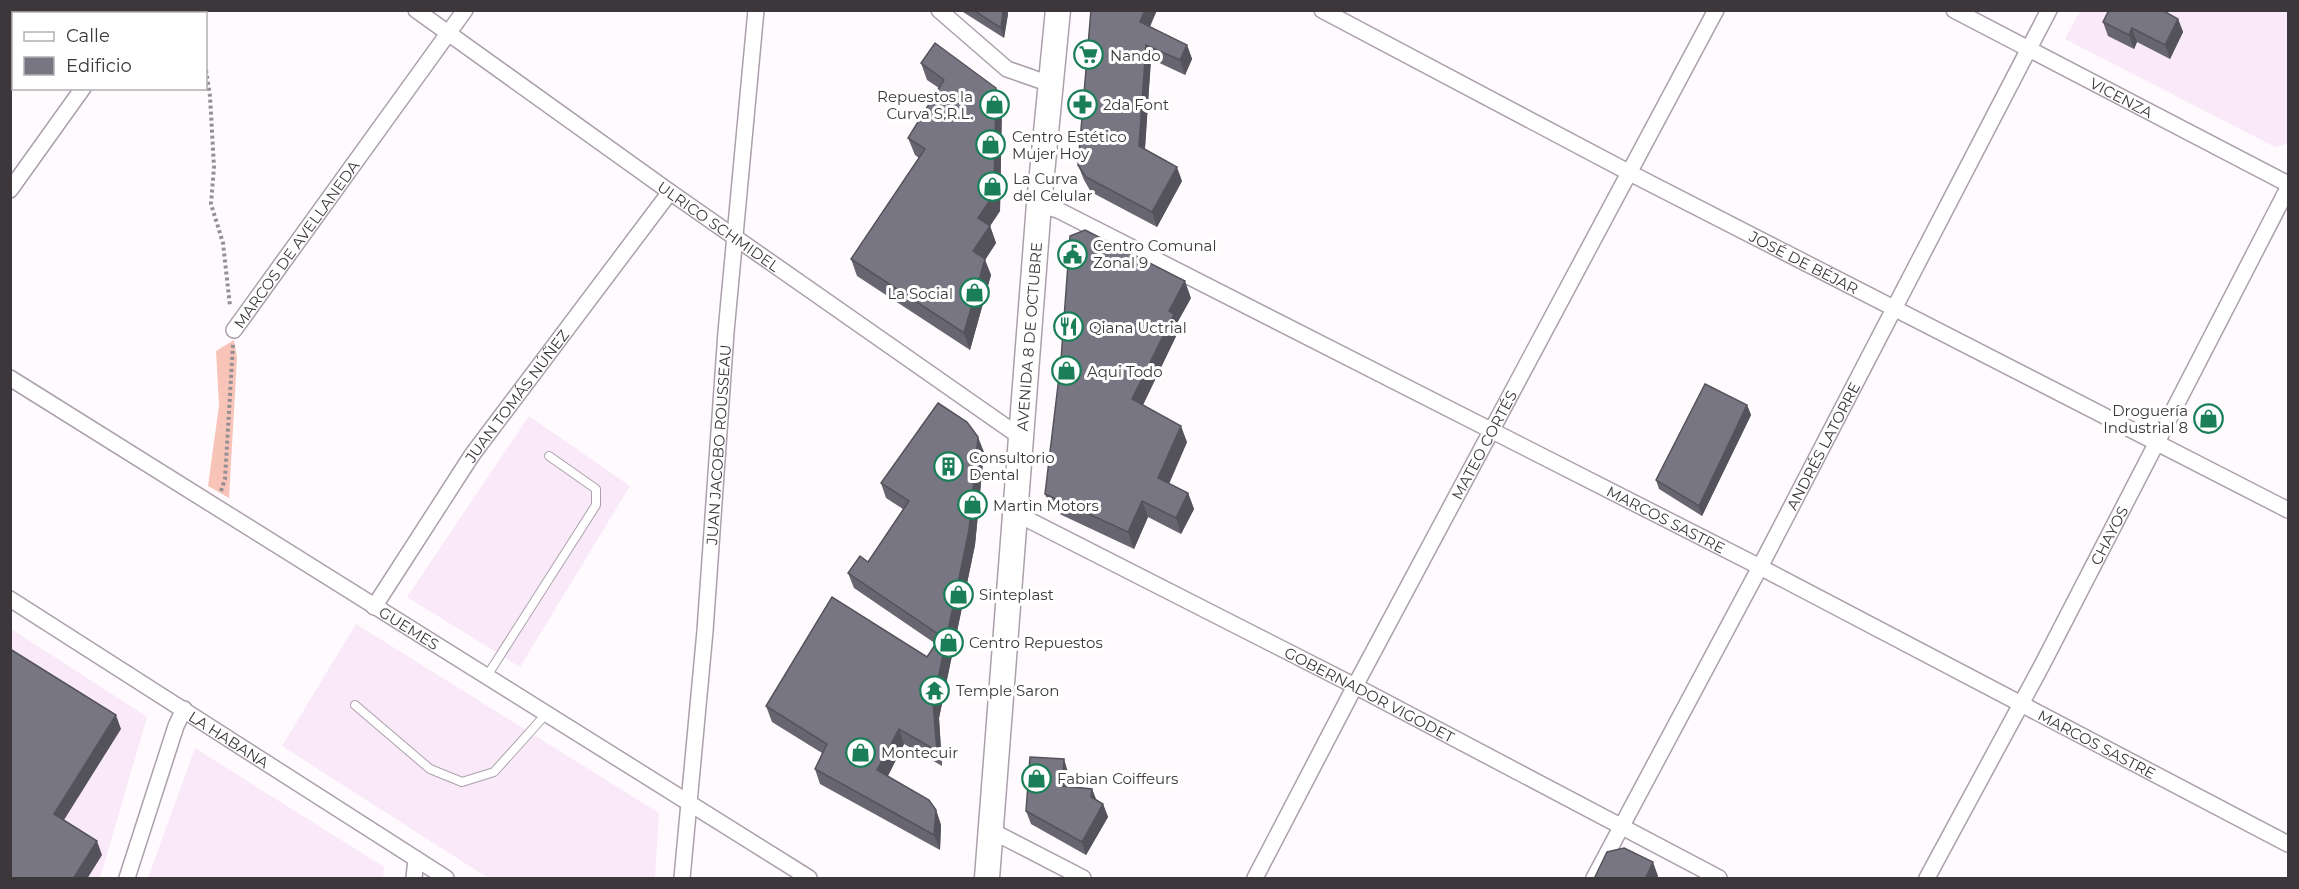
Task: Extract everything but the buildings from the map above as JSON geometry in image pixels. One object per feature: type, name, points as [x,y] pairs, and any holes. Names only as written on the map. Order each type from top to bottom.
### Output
[{"type":"main road","name":"AVENIDA 8 DE OCTUBRE","points":[[987,879],[1040,204],[1058,10]]},
{"type":"street","name":"ULRICO SCHMIDEL","points":[[416,10],[670,192],[1022,438]]},
{"type":"street","name":"MARCOS DE AVELLANEDA","points":[[234,330],[465,10]]},
{"type":"street","name":"JUAN JACOBO ROUSSEAU","points":[[682,879],[705,631],[735,236],[756,10]]},
{"type":"street","points":[[939,10],[1007,69],[1050,84]]},
{"type":"street","name":"JOSÉ DE BÉJAR","points":[[1322,10],[1630,172],[2289,510]]},
{"type":"street","name":"MATEO CORTÉS","points":[[1255,879],[1355,686],[1716,10]]},
{"type":"street","name":"VICENZA","points":[[1954,10],[2027,50],[2289,184]]},
{"type":"street","name":"ANDRÉS LATORRE","points":[[1594,879],[1760,567],[2049,10]]},
{"type":"street","points":[[10,190],[82,90]]},
{"type":"street","name":"CHAYOS","points":[[1927,879],[2289,189]]},
{"type":"street","name":"JUAN TOMÁS NÚÑEZ","points":[[374,607],[472,455],[670,192]]},
{"type":"street","name":"MARCOS SASTRE","points":[[1040,204],[1060,212],[1760,567],[2289,844]]},
{"type":"street","name":"GUEMES","points":[[10,378],[809,879]]},
{"type":"street","name":"GOBERNADOR VIGODET","points":[[1017,514],[1355,686],[1719,879]]},
{"type":"street","name":"LA HABANA","points":[[10,599],[446,879]]},
{"type":"street","points":[[127,879],[176,726],[184,709]]},
{"type":"street","points":[[990,830],[1083,879]]},
{"type":"street","points":[[414,879],[416,859]]},
{"type":"lane","points":[[487,676],[596,505],[596,489],[549,456]]},
{"type":"lane","points":[[355,705],[430,769],[462,782],[494,772],[546,714]]},
{"type":"path","points":[[207,82],[214,167],[211,204],[223,243],[234,330]]},
{"type":"path","name":"MARCOS DE AVELLANEDA","points":[[217,509],[225,478],[234,330]]},
{"type":"shaded area","points":[[2080,11],[2288,11],[2287,144],[2275,147],[2065,39]]},
{"type":"shaded area","points":[[234,340],[237,358],[229,498],[208,486],[219,405],[216,351]]},
{"type":"shaded area","points":[[529,416],[630,486],[520,667],[407,597]]},
{"type":"shaded area","points":[[356,624],[659,813],[655,878],[488,878],[282,746]]},
{"type":"shaded area","points":[[10,628],[147,717],[100,878],[11,878]]},
{"type":"shaded area","points":[[195,748],[384,867],[383,878],[148,878]]},
{"type":"place","name":"Nando","points":[[1089,55]]},
{"type":"place","name":"2da Font","points":[[1082,104]]},
{"type":"place","name":"Repuestos la Curva S.R.L.","points":[[994,105]]},
{"type":"place","name":"Centro Estético Mujer Hoy","points":[[991,145]]},
{"type":"place","name":"La Curva del Celular","points":[[992,187]]},
{"type":"place","name":"Centro Comunal Zonal 9","points":[[1072,254]]},
{"type":"place","name":"La Social","points":[[974,293]]},
{"type":"place","name":"Qiana Uctrial","points":[[1068,327]]},
{"type":"place","name":"Aqui Todo","points":[[1066,371]]},
{"type":"place","name":"Droguería Industrial 8","points":[[2209,419]]},
{"type":"place","name":"Consultorio Dental","points":[[948,466]]},
{"type":"place","name":"Martin Motors","points":[[972,505]]},
{"type":"place","name":"Sinteplast","points":[[958,594]]},
{"type":"place","name":"Centro Repuestos","points":[[948,642]]},
{"type":"place","name":"Temple Saron","points":[[935,690]]},
{"type":"place","name":"Montecuir","points":[[860,752]]},
{"type":"place","name":"Fabian Coiffeurs","points":[[1036,778]]}]
